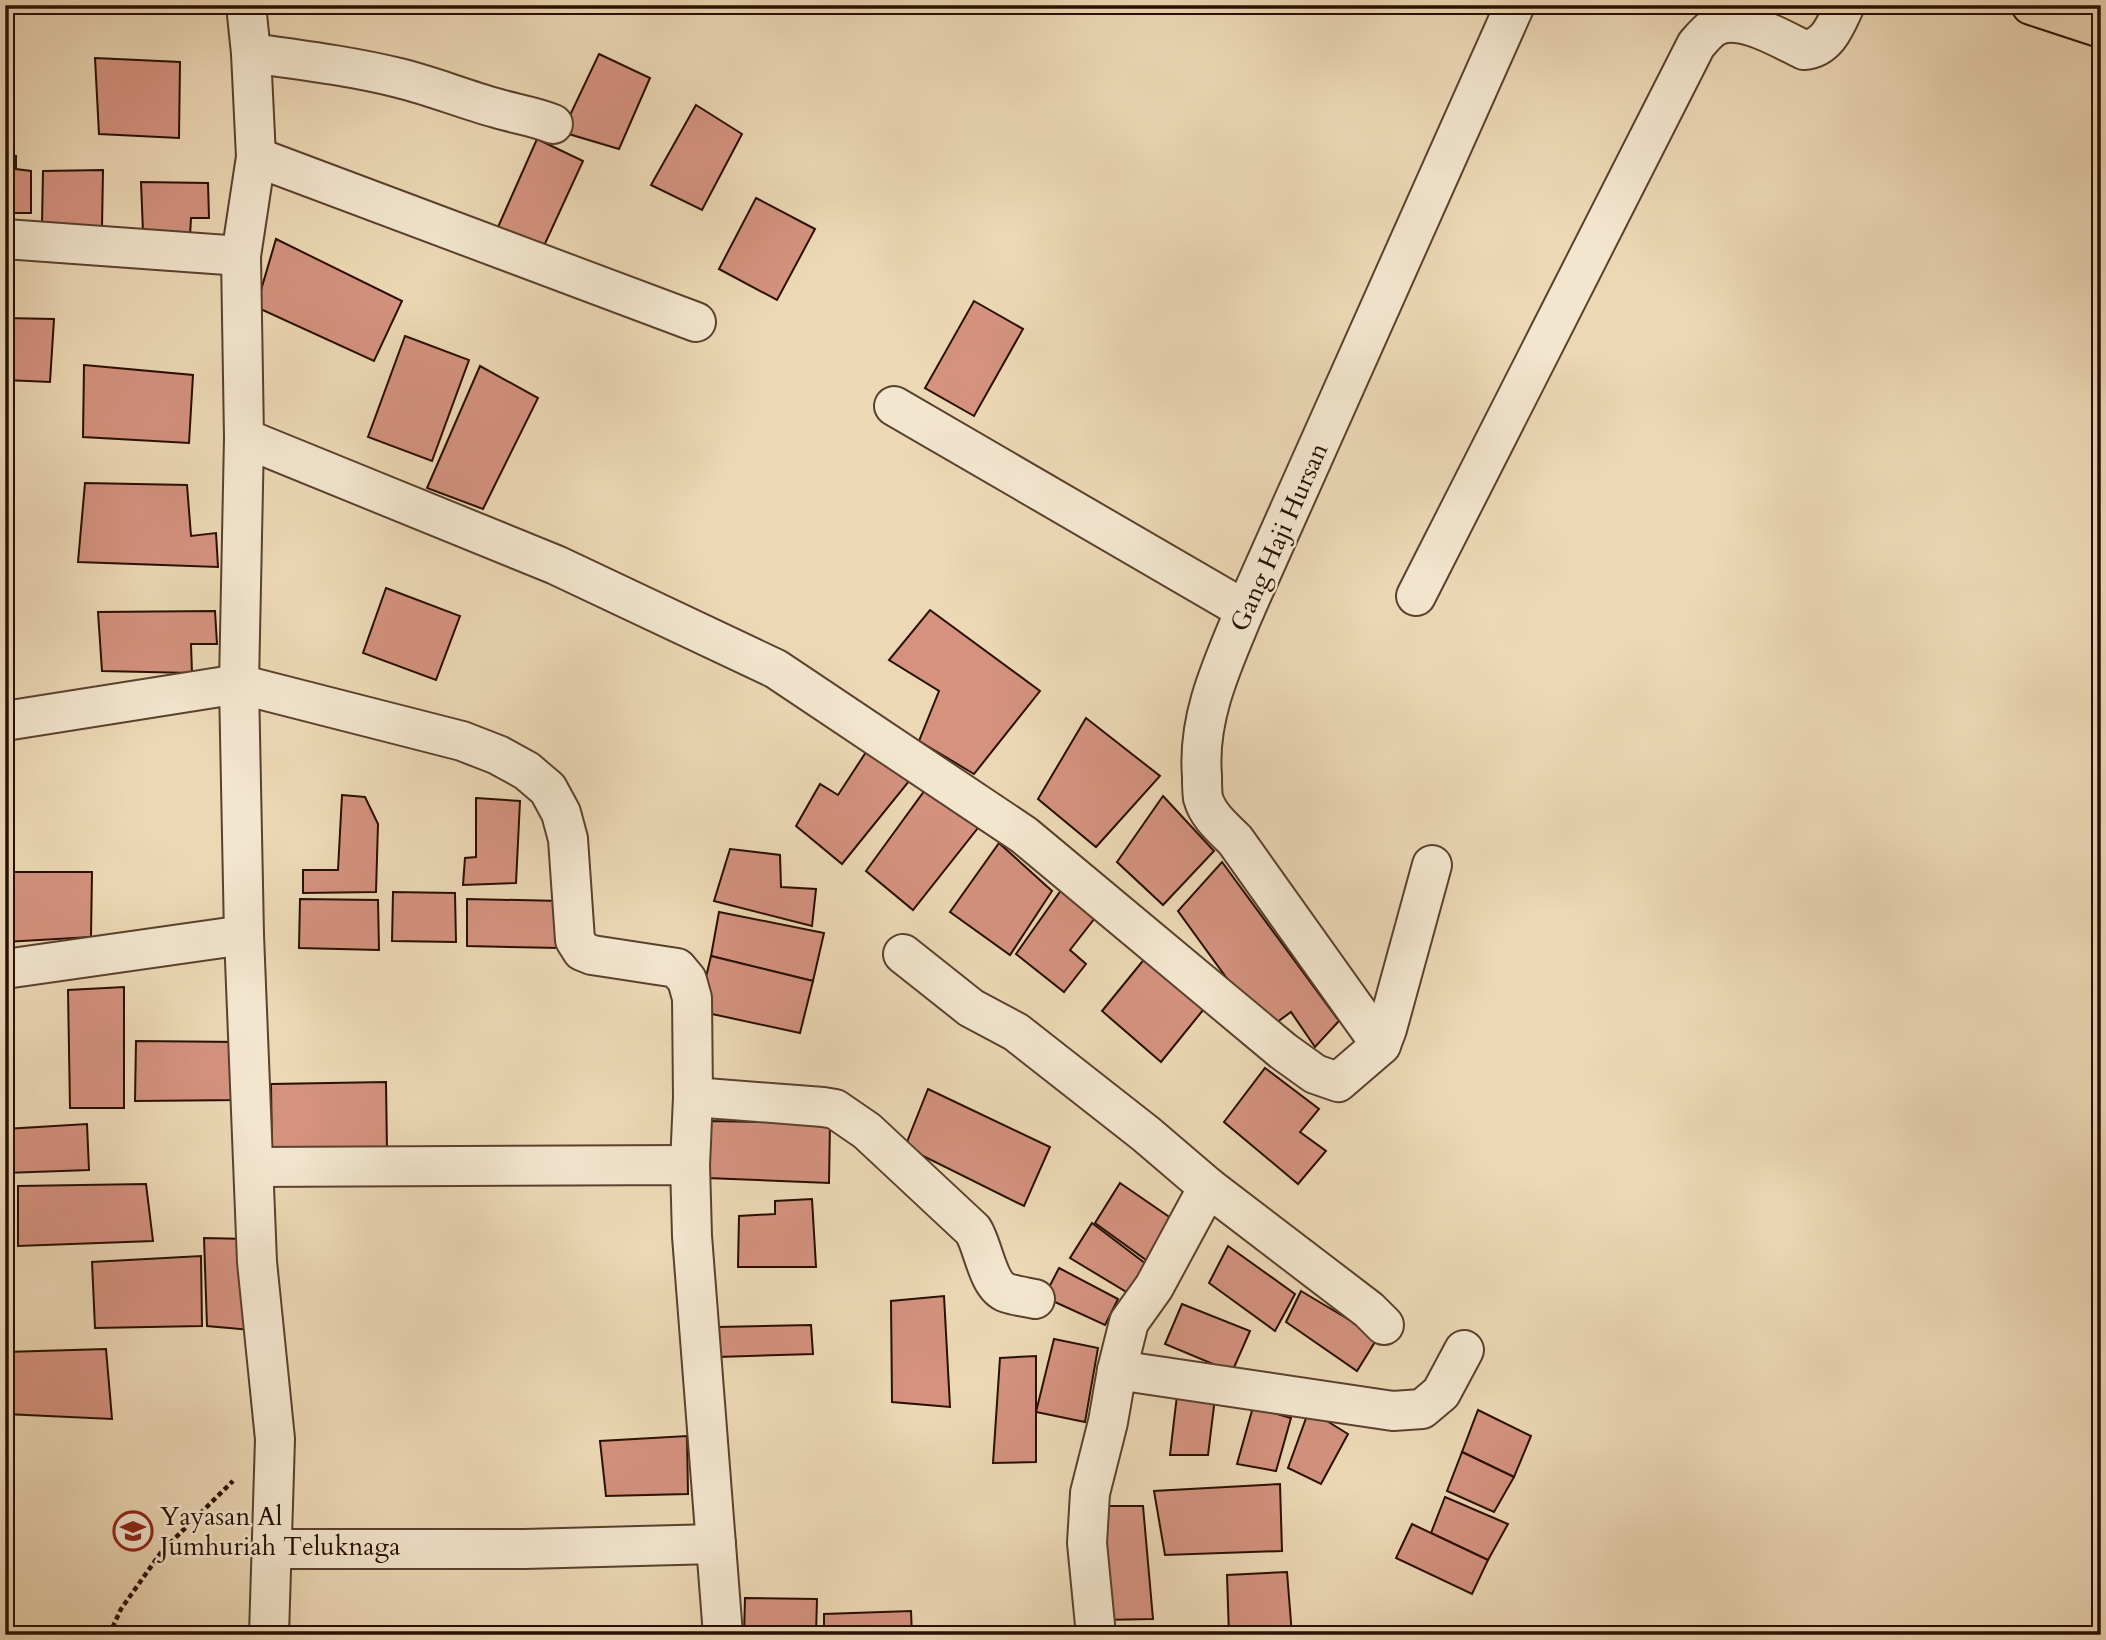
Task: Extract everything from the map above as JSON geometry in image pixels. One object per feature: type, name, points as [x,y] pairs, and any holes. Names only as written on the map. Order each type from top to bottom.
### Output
[{"type":"main road","points":[[2031,5],[2101,28]]},
{"type":"street","points":[[246,5],[256,157],[242,256],[244,438],[239,684],[244,935],[257,1262],[275,1439],[269,1635]]},
{"type":"street","name":"Gang Haji Hursan","points":[[1381,1045],[1235,840],[1214,819],[1203,799],[1202,738],[1209,705],[1245,610],[1516,5]]},
{"type":"street","points":[[1416,596],[1696,45],[1707,32],[1728,22],[1744,23],[1804,50],[1813,49],[1830,36],[1845,5]]},
{"type":"street","points":[[251,54],[343,66],[399,78],[494,108],[537,117],[553,124]]},
{"type":"street","points":[[256,157],[696,322]]},
{"type":"street","points":[[5,239],[242,256]]},
{"type":"street","points":[[894,406],[1245,610]]},
{"type":"street","points":[[244,438],[556,565],[776,669],[1024,835],[1283,1051],[1315,1074],[1338,1082],[1381,1045],[1432,865]]},
{"type":"street","points":[[5,721],[239,684],[462,741],[498,755],[527,771],[548,789],[561,813],[568,839],[575,940],[582,951],[592,956],[677,968],[687,980],[692,998],[692,1236],[723,1635]]},
{"type":"street","points":[[5,969],[244,935]]},
{"type":"street","points":[[903,954],[971,1008],[1016,1032],[1146,1133],[1208,1187],[1369,1310],[1384,1325]]},
{"type":"street","points":[[693,1097],[835,1109],[867,1131],[973,1230],[998,1287],[1005,1293],[1035,1299]]},
{"type":"street","points":[[254,1167],[690,1165]]},
{"type":"street","points":[[1096,1635],[1087,1544],[1090,1493],[1108,1422],[1116,1370],[1129,1322],[1154,1287],[1208,1187]]},
{"type":"street","points":[[1116,1370],[1393,1411],[1422,1409],[1441,1393],[1464,1350]]},
{"type":"street","points":[[272,1549],[524,1549],[716,1544]]},
{"type":"path","points":[[109,1635],[121,1609],[162,1551],[275,1439]]},
{"type":"building","points":[[599,54],[650,78],[619,149],[562,132]]},
{"type":"building","points":[[95,58],[180,62],[179,138],[99,134]]},
{"type":"building","points":[[696,105],[742,134],[702,210],[651,185]]},
{"type":"building","points":[[537,139],[583,161],[543,248],[498,227]]},
{"type":"building","points":[[5,155],[16,156],[16,169],[31,171],[31,213],[5,213]]},
{"type":"building","points":[[103,170],[102,228],[42,225],[43,171]]},
{"type":"building","points":[[141,182],[208,183],[209,218],[191,218],[190,236],[143,232]]},
{"type":"building","points":[[756,198],[815,229],[777,300],[719,269]]},
{"type":"building","points":[[276,239],[402,301],[374,361],[256,307]]},
{"type":"building","points":[[974,301],[1023,329],[974,416],[925,388]]},
{"type":"building","points":[[5,318],[54,319],[50,382],[5,380]]},
{"type":"building","points":[[405,336],[469,360],[432,461],[368,437]]},
{"type":"building","points":[[84,365],[193,375],[189,443],[83,437]]},
{"type":"building","points":[[480,366],[538,398],[483,509],[427,488]]},
{"type":"building","points":[[85,483],[187,485],[191,536],[216,533],[218,567],[78,562]]},
{"type":"building","points":[[386,588],[460,616],[436,680],[363,653]]},
{"type":"building","points":[[930,610],[1040,691],[974,774],[919,741],[939,691],[889,660]]},
{"type":"building","points":[[215,611],[217,644],[191,644],[192,673],[102,671],[98,612]]},
{"type":"building","points":[[1086,718],[1160,776],[1096,847],[1038,799]]},
{"type":"building","points":[[870,746],[910,780],[842,864],[796,826],[820,784],[838,795]]},
{"type":"building","points":[[933,779],[985,819],[913,910],[866,871]]},
{"type":"building","points":[[342,795],[365,797],[378,824],[376,892],[303,893],[303,870],[338,870]]},
{"type":"building","points":[[1163,796],[1214,851],[1163,905],[1117,862]]},
{"type":"building","points":[[476,798],[520,801],[516,883],[463,885],[465,858],[476,857]]},
{"type":"building","points":[[999,843],[1052,891],[1010,955],[950,912]]},
{"type":"building","points":[[730,849],[780,855],[781,887],[816,889],[812,926],[714,901]]},
{"type":"building","points":[[1222,862],[1339,1021],[1315,1047],[1291,1012],[1265,1031],[1178,911]]},
{"type":"building","points":[[5,872],[92,872],[91,937],[5,942]]},
{"type":"building","points":[[1069,879],[1098,914],[1070,950],[1086,964],[1064,992],[1016,954]]},
{"type":"building","points":[[393,892],[455,893],[456,942],[392,941]]},
{"type":"building","points":[[300,899],[378,900],[379,950],[299,948]]},
{"type":"building","points":[[467,899],[561,901],[560,948],[467,946]]},
{"type":"building","points":[[719,912],[824,933],[813,981],[711,956]]},
{"type":"building","points":[[1155,946],[1212,999],[1161,1062],[1102,1011]]},
{"type":"building","points":[[711,956],[813,981],[800,1033],[698,1011]]},
{"type":"building","points":[[124,987],[124,1108],[70,1108],[68,990]]},
{"type":"building","points":[[136,1041],[240,1042],[242,1100],[135,1101]]},
{"type":"building","points":[[1265,1068],[1319,1109],[1300,1132],[1326,1151],[1298,1184],[1224,1122]]},
{"type":"building","points":[[386,1082],[387,1151],[272,1154],[271,1084]]},
{"type":"building","points":[[928,1089],[1050,1147],[1024,1206],[905,1147]]},
{"type":"building","points":[[708,1121],[830,1123],[829,1183],[707,1178]]},
{"type":"building","points":[[87,1124],[89,1170],[5,1173],[5,1129]]},
{"type":"building","points":[[1120,1183],[1181,1225],[1153,1265],[1095,1223]]},
{"type":"building","points":[[146,1184],[153,1241],[18,1246],[18,1186]]},
{"type":"building","points":[[812,1199],[816,1267],[738,1267],[739,1216],[775,1214],[775,1201]]},
{"type":"building","points":[[1092,1223],[1158,1273],[1138,1299],[1070,1258]]},
{"type":"building","points":[[204,1238],[248,1239],[251,1330],[207,1326]]},
{"type":"building","points":[[1228,1246],[1295,1294],[1275,1331],[1209,1283]]},
{"type":"building","points":[[201,1256],[202,1326],[95,1328],[92,1262]]},
{"type":"building","points":[[1059,1268],[1118,1299],[1105,1325],[1044,1297]]},
{"type":"building","points":[[1301,1291],[1378,1337],[1357,1371],[1286,1322]]},
{"type":"building","points":[[944,1296],[950,1407],[892,1402],[891,1301]]},
{"type":"building","points":[[1182,1304],[1250,1331],[1232,1372],[1165,1344]]},
{"type":"building","points":[[811,1325],[813,1354],[718,1357],[717,1327]]},
{"type":"building","points":[[1054,1339],[1098,1348],[1085,1422],[1036,1412]]},
{"type":"building","points":[[106,1349],[112,1419],[5,1414],[5,1352]]},
{"type":"building","points":[[1036,1356],[1036,1462],[993,1463],[1000,1358]]},
{"type":"building","points":[[1177,1395],[1215,1398],[1208,1455],[1170,1455]]},
{"type":"building","points":[[1253,1407],[1291,1418],[1276,1471],[1237,1464]]},
{"type":"building","points":[[1309,1410],[1348,1434],[1321,1484],[1288,1468]]},
{"type":"building","points":[[1478,1410],[1531,1436],[1514,1477],[1462,1452]]},
{"type":"building","points":[[687,1436],[688,1494],[606,1496],[600,1441]]},
{"type":"building","points":[[1462,1452],[1514,1477],[1494,1512],[1447,1491]]},
{"type":"building","points":[[1280,1484],[1282,1551],[1165,1555],[1154,1491]]},
{"type":"building","points":[[1445,1497],[1508,1524],[1488,1560],[1431,1533]]},
{"type":"building","points":[[1096,1506],[1143,1506],[1153,1619],[1101,1620]]},
{"type":"building","points":[[1412,1524],[1488,1560],[1472,1594],[1396,1558]]},
{"type":"building","points":[[1287,1572],[1292,1635],[1229,1635],[1227,1575]]},
{"type":"building","points":[[745,1598],[817,1599],[816,1635],[744,1635]]},
{"type":"building","points":[[911,1611],[912,1635],[824,1635],[824,1614]]},
{"type":"place","name":"Yayasan Al Jumhuriah Teluknaga","points":[[133,1531]]}]
